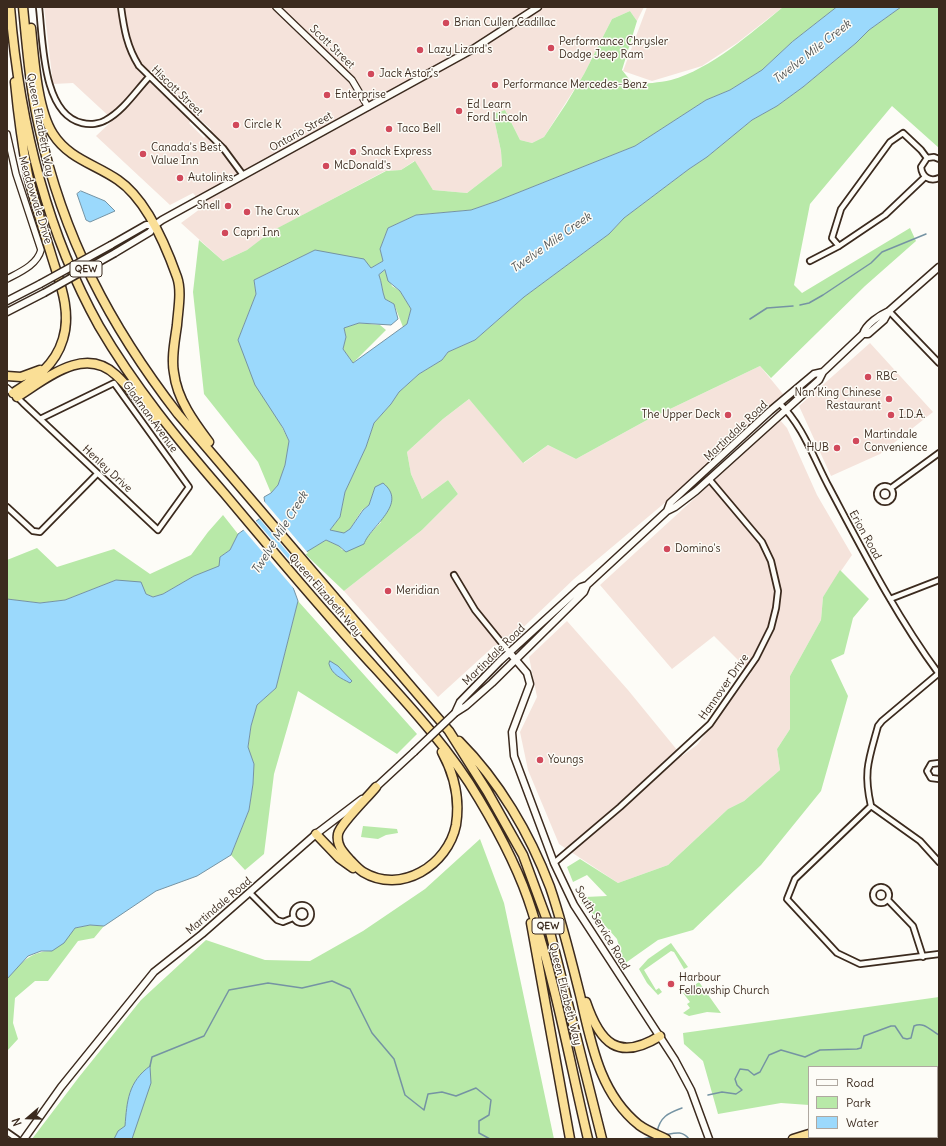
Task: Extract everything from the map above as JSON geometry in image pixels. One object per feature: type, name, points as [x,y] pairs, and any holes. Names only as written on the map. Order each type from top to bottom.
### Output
[{"type":"highway","name":"Queen Elizabeth Way","points":[[10,7],[13,45],[29,136],[39,180],[60,240],[98,324],[127,370],[177,438],[332,620],[430,731],[454,760],[479,798],[512,862],[532,911],[551,979],[588,1139]]},
{"type":"highway","name":"Queen Elizabeth Way","points":[[23,7],[28,56],[39,127],[60,204],[88,273],[123,337],[146,373],[178,414],[449,731],[487,791],[523,855],[547,920],[602,1139]]},
{"type":"highway","points":[[28,7],[36,76],[46,117],[52,133],[62,146],[74,156],[111,175],[128,188],[155,225],[178,279],[179,308],[173,372],[176,386],[186,408],[197,426],[242,488]]},
{"type":"highway","points":[[12,393],[36,378],[45,370],[54,358],[63,339],[66,327],[66,309],[29,175],[17,107],[13,45]]},
{"type":"highway","points":[[7,376],[21,377],[30,375],[46,366],[54,358]]},
{"type":"highway","points":[[12,393],[68,367],[82,363],[96,364],[106,368],[118,376],[147,409],[177,438]]},
{"type":"highway","points":[[376,787],[342,824],[338,833],[338,843],[342,852],[360,870],[372,877],[390,880],[409,878],[432,865],[450,841],[457,816],[454,781],[450,767],[430,731]]},
{"type":"highway","points":[[449,731],[477,759],[515,814],[530,842],[550,887],[589,1009],[596,1027],[602,1036],[620,1048],[630,1049],[640,1048],[660,1036]]},
{"type":"highway","points":[[316,834],[351,868],[360,870]]},
{"type":"highway","points":[[512,862],[530,921],[570,1139]]},
{"type":"highway","points":[[568,946],[598,1064],[606,1084],[619,1104],[640,1125],[666,1139]]},
{"type":"highway","points":[[561,1092],[574,1139]]},
{"type":"highway","points":[[793,1139],[808,1134]]},
{"type":"highway","points":[[872,1139],[878,1138]]},
{"type":"main road","name":"Ontario Street","points":[[7,312],[116,253],[150,232],[155,225],[473,49],[538,7]]},
{"type":"main road","name":"Ontario Street","points":[[7,301],[146,225],[155,225]]},
{"type":"main road","name":"Martindale Road","points":[[24,1139],[61,1087],[154,972],[250,893],[316,834],[376,787],[454,713],[466,706],[584,592],[587,585],[667,511],[675,507],[709,479],[819,380],[824,372],[863,334],[868,334],[879,325],[889,311],[939,267]]},
{"type":"main road","name":"Martindale Road","points":[[667,511],[670,503],[780,404],[814,374],[824,372]]},
{"type":"main road","name":"Martindale Road","points":[[454,713],[460,702],[510,652],[581,586],[587,585]]},
{"type":"main road","name":"South Service Road","points":[[510,652],[527,673],[530,684],[512,732],[514,756],[554,863],[574,905],[675,1060],[691,1090],[709,1139]]},
{"type":"street","points":[[39,7],[46,74],[61,108],[70,118],[86,124],[100,123],[107,120],[117,112],[149,77]]},
{"type":"street","name":"Hiscott Street","points":[[121,7],[126,39],[130,53],[149,77],[222,148],[242,176]]},
{"type":"street","name":"Scott Street","points":[[276,7],[352,80],[368,107]]},
{"type":"street","points":[[839,246],[832,238],[841,209],[890,142],[903,133],[921,150],[927,158]]},
{"type":"street","name":"Meadowvale Drive","points":[[7,134],[16,174],[41,250],[39,257],[32,264],[7,279]]},
{"type":"street","points":[[939,159],[934,157],[927,158],[921,167],[925,177],[932,180],[939,178]]},
{"type":"street","points":[[810,261],[839,246],[886,215],[925,177]]},
{"type":"street","points":[[889,311],[939,363]]},
{"type":"street","name":"Gladman Avenue","points":[[40,419],[114,383],[189,487],[187,490]]},
{"type":"street","name":"Henley Drive","points":[[12,393],[158,530],[187,490]]},
{"type":"street","name":"Erion Road","points":[[780,404],[786,409],[798,425],[812,455],[890,599],[917,644],[939,673]]},
{"type":"street","points":[[891,488],[939,453]]},
{"type":"street","points":[[7,506],[33,531],[40,532],[97,474]]},
{"type":"street","name":"Hannover Drive","points":[[554,863],[620,807],[710,724],[756,658],[771,628],[778,591],[771,561],[762,542],[709,479]]},
{"type":"street","points":[[454,575],[475,610],[510,652]]},
{"type":"street","points":[[890,599],[939,580]]},
{"type":"street","points":[[939,673],[882,720],[878,726],[866,768],[866,786],[871,806],[920,841],[939,862]]},
{"type":"street","points":[[939,763],[931,764],[927,771],[931,778],[939,779]]},
{"type":"street","points":[[871,806],[795,880],[787,899],[837,953],[860,964],[939,954]]},
{"type":"street","points":[[250,893],[277,920],[283,922],[294,918]]},
{"type":"street","points":[[888,900],[913,926],[923,956]]},
{"type":"street","points":[[301,905],[309,908],[310,917],[305,923],[296,922],[294,918],[293,914],[297,907],[301,905]]},
{"type":"street","points":[[7,1132],[16,1139]]},
{"type":"shaded area","points":[[44,7],[644,7],[637,21],[630,11],[612,19],[584,74],[544,137],[532,143],[520,140],[505,110],[493,114],[501,151],[502,166],[467,193],[433,190],[414,161],[401,170],[385,171],[273,231],[247,250],[223,261],[181,223],[204,206],[193,193],[170,205],[96,136],[113,120],[73,83],[53,84]],"holes":[[[196,116],[211,129],[204,138],[189,123]]]},
{"type":"shaded area","points":[[647,7],[783,7],[737,43],[702,66],[652,81],[623,71]]},
{"type":"shaded area","points":[[870,343],[933,412],[880,454],[831,476],[799,406]]},
{"type":"shaded area","points":[[760,366],[783,394],[698,475],[574,579],[511,639],[494,646],[438,697],[344,591],[422,530],[458,494],[448,480],[422,499],[411,474],[407,452],[443,419],[469,399],[524,463],[548,445],[576,459],[647,420]]},
{"type":"shaded area","points":[[780,420],[787,428],[817,495],[852,555],[823,597],[821,620],[790,676],[790,729],[777,749],[780,770],[744,801],[728,809],[668,865],[618,883],[559,844],[528,770],[520,732],[537,697],[529,657],[567,621],[628,690],[682,756],[697,745],[751,673],[714,636],[672,669],[600,585]]},
{"type":"green space","points":[[783,7],[837,7],[792,42],[762,70],[730,90],[706,100],[635,146],[471,210],[416,215],[388,228],[380,249],[383,261],[371,268],[315,250],[254,280],[256,294],[238,340],[289,441],[285,465],[278,485],[271,493],[258,462],[204,394],[193,292],[199,240],[223,261],[247,250],[272,231],[386,171],[401,170],[415,161],[433,190],[467,193],[502,166],[501,151],[493,114],[505,110],[520,140],[532,143],[544,137],[584,74],[612,19],[630,11],[637,21],[622,70],[634,85],[671,80],[701,68],[744,39]]},
{"type":"green space","points":[[901,7],[939,7],[939,148],[892,106],[810,204],[794,285],[802,293],[910,228],[916,241],[865,286],[771,378],[760,366],[647,420],[576,459],[548,445],[523,463],[469,399],[443,419],[407,452],[411,474],[422,499],[448,480],[458,494],[422,530],[344,591],[304,553],[326,540],[339,546],[342,550],[364,544],[365,539],[381,522],[375,487],[369,505],[362,510],[350,529],[344,534],[330,530],[340,517],[345,492],[366,447],[374,423],[391,404],[399,392],[419,374],[442,360],[448,352],[475,340],[524,297],[609,234],[624,218],[707,157],[752,120],[777,106],[803,87],[856,43],[869,30]]},
{"type":"green space","points":[[385,270],[392,286],[400,291],[411,309],[407,324],[403,327],[394,304],[385,299],[384,296],[379,275]]},
{"type":"green space","points":[[359,323],[380,325],[386,330],[353,363],[343,349],[346,337],[344,328]]},
{"type":"green space","points":[[223,515],[238,534],[230,550],[220,557],[220,566],[194,576],[163,594],[153,597],[116,580],[65,600],[40,603],[7,599],[7,560],[37,548],[57,567],[114,549],[150,574],[191,555]]},
{"type":"green space","points":[[840,570],[869,599],[853,618],[844,654],[831,660],[848,696],[821,791],[761,865],[693,930],[658,940],[624,964],[617,939],[601,921],[581,903],[585,897],[607,896],[587,875],[573,882],[567,867],[580,859],[618,883],[668,865],[728,809],[744,801],[780,770],[777,749],[790,729],[790,676],[821,620],[823,597]]},
{"type":"green space","points":[[298,601],[417,734],[397,754],[298,691],[274,774],[264,854],[245,870],[231,855],[249,810],[254,764],[248,748],[251,726],[257,705],[276,688]]},
{"type":"green space","points":[[363,826],[397,829],[398,833],[386,835],[378,839],[361,837]]},
{"type":"green space","points":[[480,839],[504,903],[554,1139],[32,1139],[79,1077],[141,1000],[206,940],[265,960],[310,961],[363,931],[425,889]]},
{"type":"green space","points":[[90,925],[104,926],[94,938],[78,941],[48,981],[35,981],[15,998],[13,1023],[18,1039],[7,1051],[7,979],[26,959],[38,953],[52,951],[75,928]]},
{"type":"green space","points":[[671,943],[688,967],[684,969],[674,952],[671,951],[644,970],[656,990],[659,988],[662,992],[658,995],[647,983],[639,969],[648,959]]},
{"type":"green space","points":[[699,982],[721,1013],[707,1012],[689,1016],[683,1013],[690,1008],[687,1004],[690,1002],[683,993]]},
{"type":"green space","points":[[939,997],[939,1070],[938,1066],[808,1066],[808,1105],[781,1103],[718,1114],[703,1061],[684,1044],[683,1033]]},
{"type":"water","name":"Twelve Mile Creek","points":[[837,7],[901,7],[869,30],[856,43],[803,87],[777,106],[752,120],[707,157],[624,218],[609,234],[524,297],[475,340],[448,352],[442,360],[419,374],[399,392],[391,404],[374,423],[366,447],[345,492],[340,517],[330,530],[344,533],[350,529],[363,510],[369,505],[375,487],[383,483],[390,491],[392,499],[386,515],[364,544],[346,552],[339,546],[326,540],[285,565],[298,601],[276,688],[257,705],[251,726],[248,747],[254,764],[249,810],[231,855],[197,876],[156,891],[104,926],[90,925],[75,928],[64,943],[52,951],[41,951],[28,956],[7,979],[7,599],[40,603],[65,600],[116,580],[141,582],[146,594],[153,597],[163,594],[194,576],[219,566],[220,557],[230,550],[238,534],[259,519],[266,511],[264,497],[271,493],[278,485],[285,465],[289,441],[283,428],[255,385],[238,340],[256,294],[254,280],[315,250],[364,259],[371,268],[383,261],[380,249],[388,228],[416,215],[471,210],[635,146],[706,100],[730,90],[762,70],[792,42]],"holes":[[[385,270],[388,281],[400,291],[411,309],[407,324],[353,363],[343,349],[346,337],[344,328],[359,323],[391,325],[398,319],[394,304],[385,299],[384,296],[379,275]]]},
{"type":"water","points":[[81,191],[105,201],[115,211],[90,222],[86,220],[77,194]]},
{"type":"water","points":[[330,661],[338,666],[352,681],[350,683],[340,678],[332,671],[329,664]]},
{"type":"water","points":[[150,1066],[151,1083],[132,1139],[114,1139],[118,1131],[125,1126],[128,1100],[133,1085],[143,1072]]},
{"type":"pier","points":[[263,500],[308,553],[295,561],[258,517],[264,510]]},
{"type":"pier","points":[[255,520],[292,563],[288,566],[296,591],[242,528]]},
{"type":"waterway","points":[[800,305],[809,303],[823,295],[871,263],[882,252],[926,234]]},
{"type":"waterway","points":[[750,319],[767,308],[793,306]]},
{"type":"waterway","points":[[150,1066],[152,1057],[204,1036],[229,990],[268,983],[302,988],[332,981],[350,989],[372,1033],[394,1059],[405,1095],[424,1110],[428,1094],[442,1092],[456,1096],[476,1088],[491,1100],[489,1115],[479,1121],[479,1133],[490,1139]]},
{"type":"waterway","points":[[708,1095],[722,1092],[736,1094],[742,1090],[737,1085],[735,1079],[740,1069],[748,1070],[754,1075],[760,1072],[769,1055],[781,1050],[805,1057],[820,1050],[857,1049],[861,1048],[864,1036],[891,1026],[895,1026],[903,1038],[907,1039],[911,1038],[914,1026],[918,1025],[927,1027],[939,1035]]},
{"type":"waterway","points":[[657,1132],[658,1127],[665,1116],[682,1108]]},
{"type":"waterway","points":[[664,1135],[681,1133],[689,1139]]},
{"type":"waterway","points":[[642,1139],[653,1137]]},
{"type":"place","name":"Brian Cullen Cadillac","points":[[446,23]]},
{"type":"place","name":"Performance Chrysler Dodge Jeep Ram","points":[[551,48]]},
{"type":"place","name":"Lazy Lizard's","points":[[420,50]]},
{"type":"place","name":"Jack Astor's","points":[[371,74]]},
{"type":"place","name":"Performance Mercedes-Benz","points":[[495,85]]},
{"type":"place","name":"Enterprise","points":[[327,95]]},
{"type":"place","name":"Ed Learn Ford Lincoln","points":[[459,111]]},
{"type":"place","name":"Circle K","points":[[236,125]]},
{"type":"place","name":"Taco Bell","points":[[389,129]]},
{"type":"place","name":"Snack Express","points":[[353,152]]},
{"type":"place","name":"Canada's Best Value Inn","points":[[143,154]]},
{"type":"place","name":"McDonald's","points":[[326,166]]},
{"type":"place","name":"Autolinks","points":[[180,178]]},
{"type":"place","name":"Shell","points":[[228,206]]},
{"type":"place","name":"The Crux","points":[[247,212]]},
{"type":"place","name":"Capri Inn","points":[[225,233]]},
{"type":"place","name":"RBC","points":[[868,377]]},
{"type":"place","name":"Nan King Chinese Restaurant","points":[[889,399]]},
{"type":"place","name":"The Upper Deck","points":[[728,415]]},
{"type":"place","name":"I.D.A.","points":[[891,415]]},
{"type":"place","name":"Martindale Convenience","points":[[856,441]]},
{"type":"place","name":"HUB","points":[[837,448]]},
{"type":"place","name":"Domino's","points":[[667,549]]},
{"type":"place","name":"Meridian","points":[[388,591]]},
{"type":"place","name":"Youngs","points":[[540,760]]},
{"type":"place","name":"Harbour Fellowship Church","points":[[671,984]]}]
